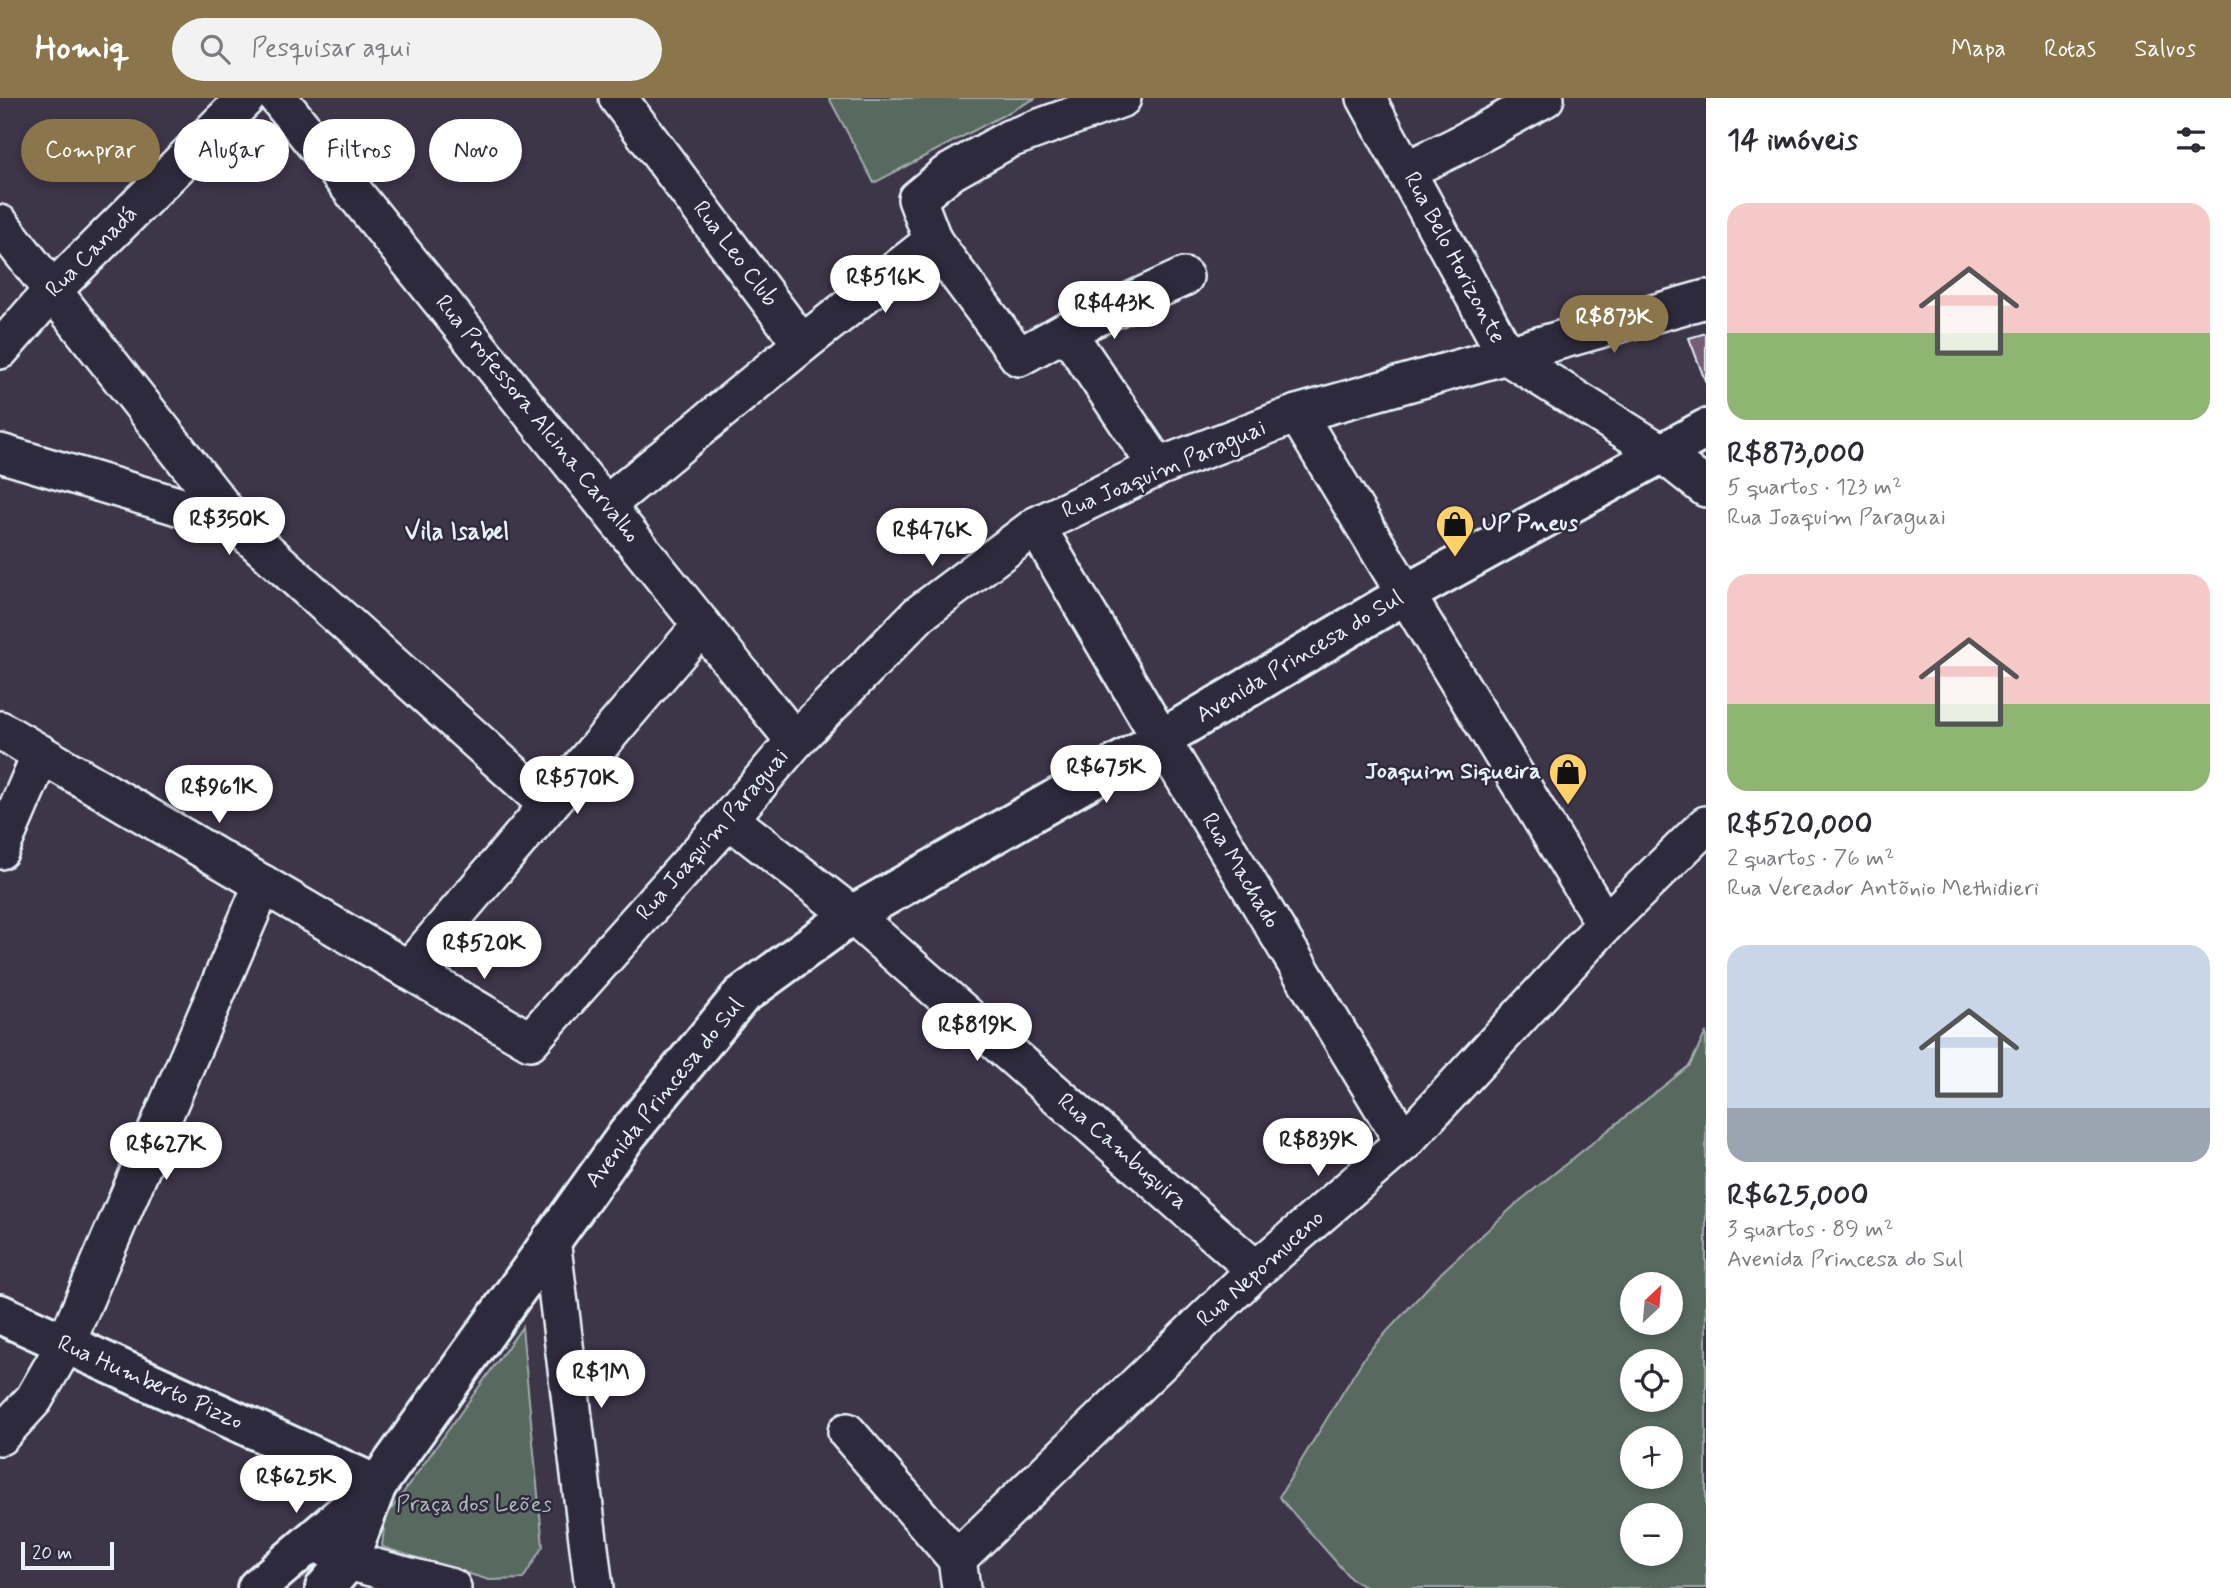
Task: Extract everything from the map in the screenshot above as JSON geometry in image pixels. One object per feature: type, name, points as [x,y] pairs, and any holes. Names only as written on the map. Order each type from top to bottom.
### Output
[{"type":"main road","name":"Avenida Princesa do Sul","points":[[337,1574],[377,1485],[627,1135],[741,996],[852,915],[1161,739],[1406,594],[1706,429]]},
{"type":"main road","name":"Rua Humberto Pizzo","points":[[0,1314],[377,1485]]},
{"type":"main road","name":"Avenida Princesa do Sul","points":[[257,1588],[377,1485]]},
{"type":"street","name":"Rua Canadá","points":[[0,350],[52,291],[246,98]]},
{"type":"street","name":"Rua Professora Alcina Carvalho","points":[[278,98],[796,741]]},
{"type":"street","name":"Rua Leo Club","points":[[618,98],[802,344]]},
{"type":"street","points":[[1122,98],[1009,139],[947,174],[917,199],[933,241],[1020,357],[1066,331],[1184,277]]},
{"type":"street","name":"Rua Belo Horizonte","points":[[1366,98],[1507,356],[1663,454],[1706,488]]},
{"type":"street","points":[[1407,170],[1545,98]]},
{"type":"street","points":[[0,224],[235,523],[548,806]]},
{"type":"street","points":[[606,505],[802,344],[933,241]]},
{"type":"street","name":"Rua Joaquim Paraguai","points":[[408,970],[530,1041],[796,741],[919,614],[1036,526],[1158,467],[1297,414],[1706,299]]},
{"type":"street","points":[[1066,331],[1158,467]]},
{"type":"street","points":[[1297,414],[1605,924]]},
{"type":"street","points":[[0,453],[235,523]]},
{"type":"street","name":"Rua Machado","points":[[1036,526],[1404,1142]]},
{"type":"street","points":[[0,730],[408,970],[702,625]]},
{"type":"street","points":[[0,850],[41,754]]},
{"type":"street","name":"Rua Cambuquira","points":[[729,819],[852,915],[1256,1270]]},
{"type":"street","name":"Rua Nepomuceno","points":[[959,1573],[1256,1270],[1404,1142],[1605,924],[1706,825]]},
{"type":"street","points":[[0,1436],[34,1399],[65,1345],[263,884]]},
{"type":"street","points":[[551,1239],[594,1588]]},
{"type":"street","points":[[847,1432],[959,1573]]},
{"type":"street","points":[[313,1539],[337,1574],[452,1588]]},
{"type":"green space","points":[[829,98],[1036,98],[874,183]]},
{"type":"green space","points":[[1706,1032],[1706,1588],[1367,1588],[1351,1579],[1279,1497],[1367,1353],[1442,1272],[1517,1203],[1690,1065]]},
{"type":"green space","name":"Praça dos Leões","points":[[522,1327],[543,1546],[523,1579],[489,1580],[382,1547],[385,1518]]},
{"type":"building","points":[[1706,333],[1706,383],[1689,338]]},
{"type":"place","name":"UP Pneus","points":[[1455,558]]},
{"type":"place","name":"Joaquim Siqueira","points":[[1568,806]]},
{"type":"district","name":"Vila Isabel","points":[[457,532]]}]
